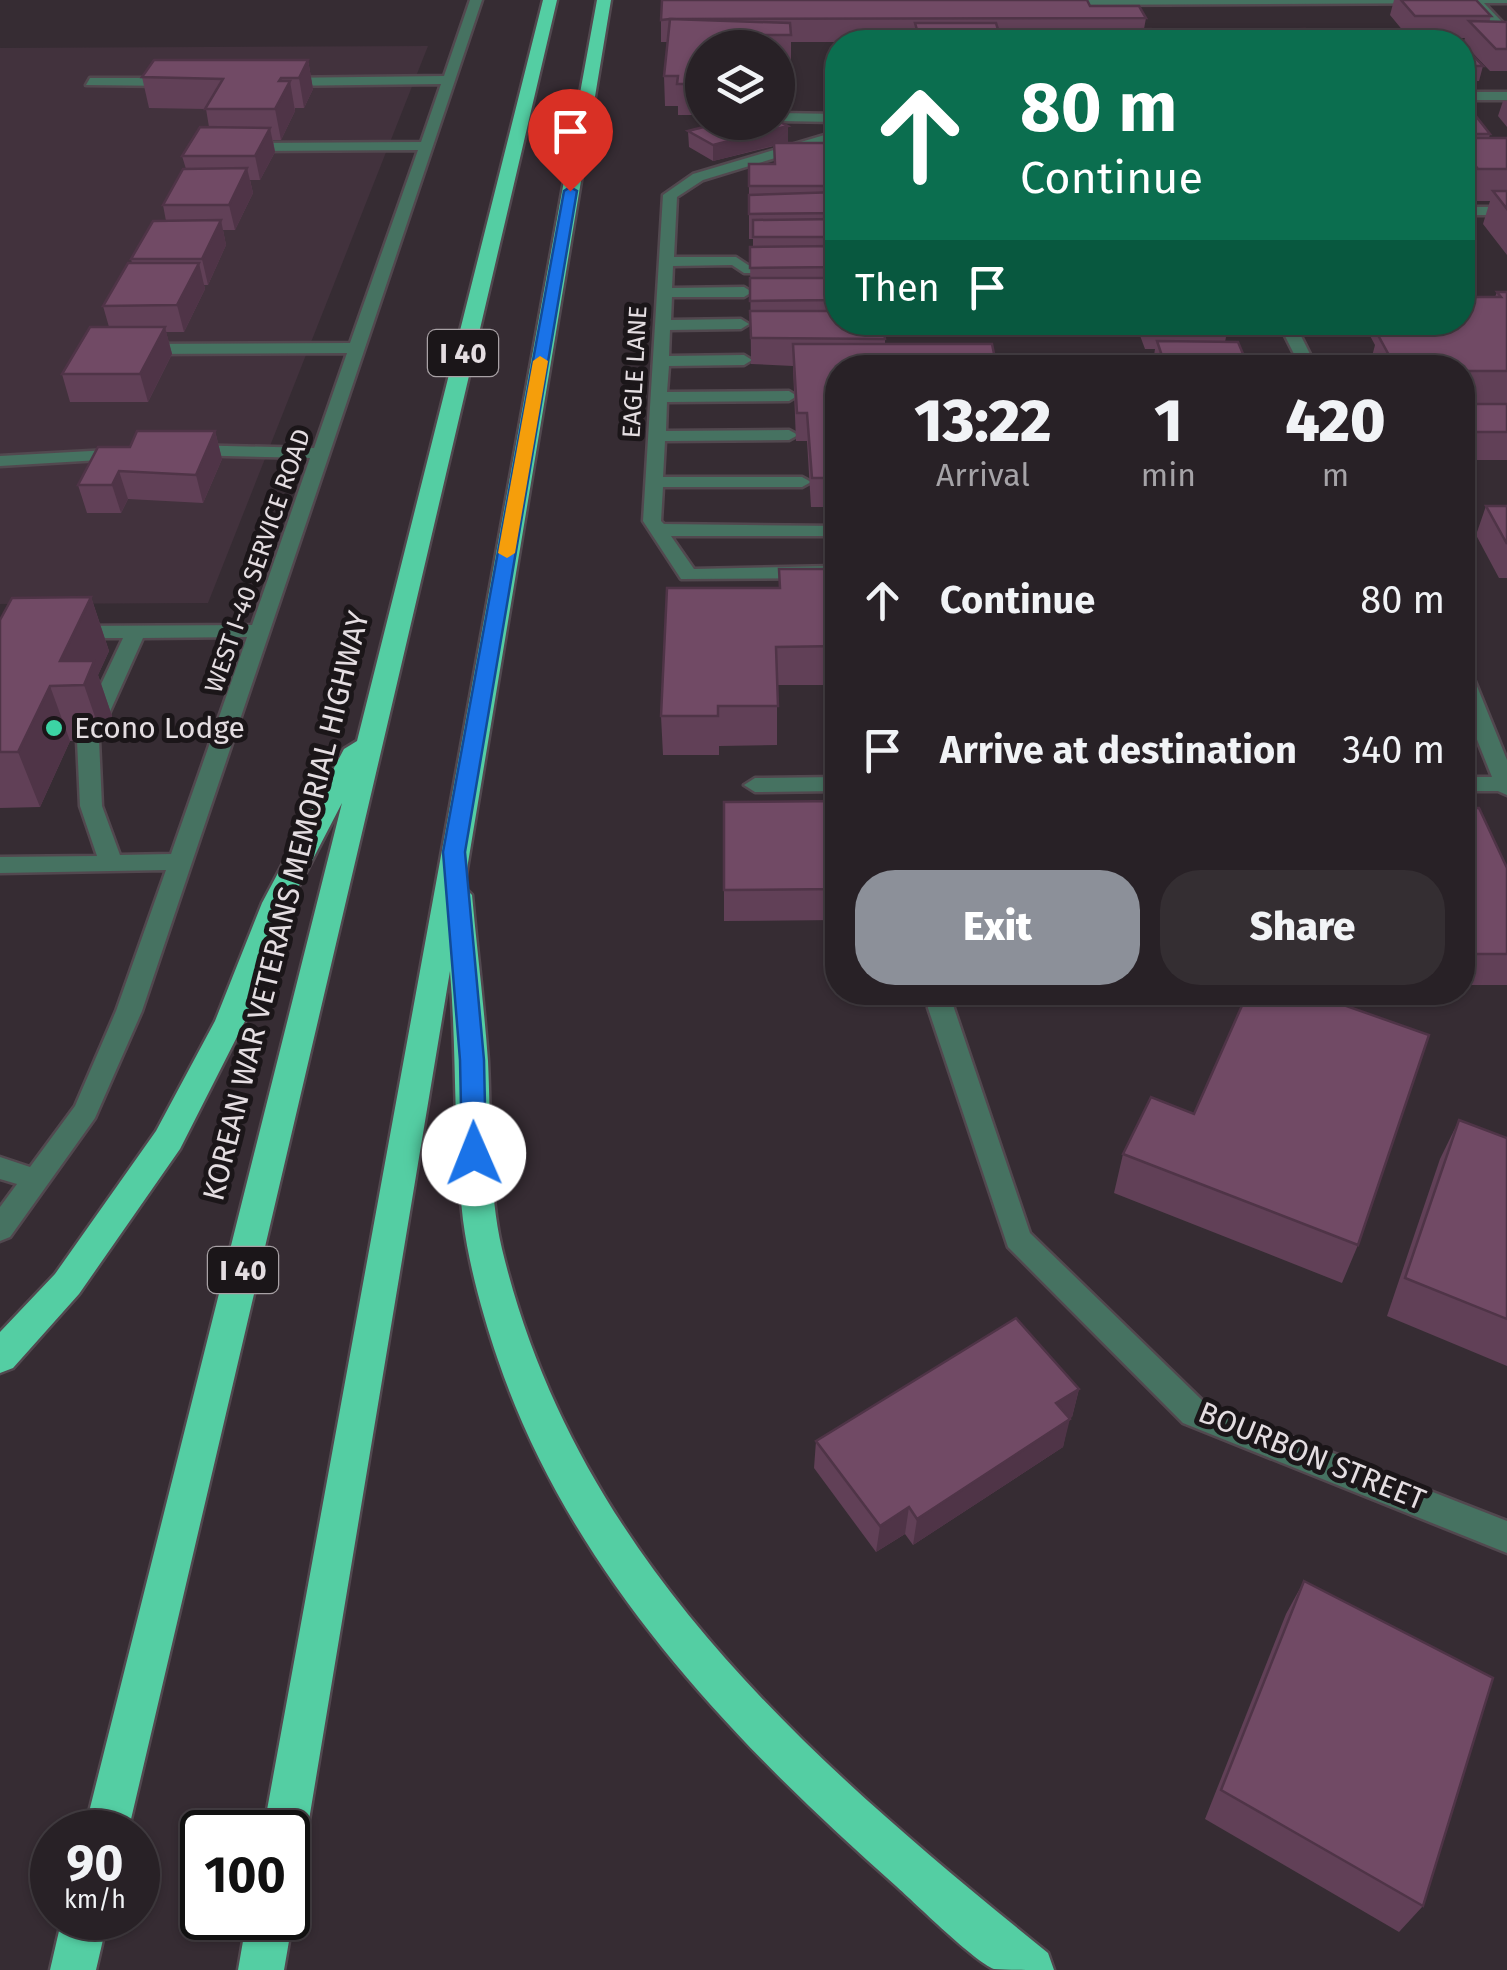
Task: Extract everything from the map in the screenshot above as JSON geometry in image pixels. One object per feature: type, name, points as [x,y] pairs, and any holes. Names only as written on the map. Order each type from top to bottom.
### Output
[{"type":"highway","name":"KOREAN WAR VETERANS MEMORIAL HIGHWAY","points":[[111,1810],[550,0]]},
{"type":"highway","name":"I 40","points":[[289,1810],[604,0]]},
{"type":"highway","points":[[0,1357],[67,1284],[168,1140],[230,1021],[276,903],[379,706]]},
{"type":"highway","points":[[454,852],[472,1060],[474,1185],[501,1316],[535,1408],[580,1492],[631,1572],[707,1672],[786,1759],[894,1859],[1031,1970]]},
{"type":"highway","points":[[73,1970],[80,1940]]},
{"type":"highway","points":[[261,1970],[266,1940]]},
{"type":"street","name":"WEST I-40 SERVICE ROAD","points":[[0,1229],[86,1111],[106,1068],[476,0]]},
{"type":"street","points":[[1470,0],[1507,34]]},
{"type":"street","points":[[1048,2],[1507,0]]},
{"type":"street","points":[[262,82],[448,80]]},
{"type":"street","points":[[90,82],[186,82]]},
{"type":"street","points":[[1475,96],[1507,96]]},
{"type":"street","points":[[795,118],[825,118]]},
{"type":"street","name":"EAGLE LANE","points":[[825,139],[700,171],[670,195],[652,521],[688,574],[825,572]]},
{"type":"street","points":[[228,147],[426,146]]},
{"type":"street","points":[[1475,211],[1507,211]]},
{"type":"street","points":[[666,262],[736,262],[744,269],[784,270]]},
{"type":"street","points":[[664,293],[744,292]]},
{"type":"street","points":[[662,325],[740,324]]},
{"type":"street","points":[[125,348],[358,348]]},
{"type":"street","points":[[661,360],[744,360]]},
{"type":"street","points":[[658,397],[789,396]]},
{"type":"street","points":[[656,436],[790,436]]},
{"type":"street","points":[[177,451],[322,453]]},
{"type":"street","points":[[0,461],[138,453]]},
{"type":"street","points":[[654,482],[802,482]]},
{"type":"street","points":[[658,530],[825,530]]},
{"type":"street","points":[[50,632],[260,631]]},
{"type":"street","points":[[97,716],[136,632]]},
{"type":"street","points":[[1475,707],[1506,786],[1475,785]]},
{"type":"street","points":[[88,740],[91,806],[111,864]]},
{"type":"street","points":[[755,784],[825,784]]},
{"type":"street","points":[[0,865],[180,862]]},
{"type":"street","name":"BOURBON STREET","points":[[942,1005],[1018,1239],[1194,1413],[1419,1498],[1507,1538]]},
{"type":"street","points":[[0,1168],[37,1180]]},
{"type":"shaded area","points":[[428,46],[208,603],[0,604],[0,48]]},
{"type":"building","points":[[662,0],[1087,0],[1090,6],[1139,6],[1146,18],[661,20]]},
{"type":"building","points":[[1401,0],[1476,0],[1491,16],[1415,16]]},
{"type":"building","points":[[670,19],[790,23],[791,30],[685,30],[685,84],[677,84],[678,76],[664,76]]},
{"type":"building","points":[[1469,21],[1507,22],[1507,49],[1496,49]]},
{"type":"building","points":[[915,23],[996,23],[998,30],[917,30]]},
{"type":"building","points":[[154,60],[308,60],[299,78],[281,78],[279,81],[290,81],[275,109],[205,109],[223,79],[142,77]]},
{"type":"building","points":[[1475,115],[1490,134],[1475,134]]},
{"type":"building","points":[[200,127],[270,128],[255,156],[182,156]]},
{"type":"building","points":[[1475,138],[1507,138],[1507,169],[1478,169]]},
{"type":"building","points":[[704,140],[733,140],[713,145]]},
{"type":"building","points":[[774,143],[825,143],[825,186],[749,186],[749,164],[775,164]]},
{"type":"building","points":[[247,168],[229,205],[163,205],[183,169]]},
{"type":"building","points":[[1493,191],[1507,191],[1507,209]]},
{"type":"building","points":[[825,192],[825,213],[749,214],[749,195]]},
{"type":"building","points":[[825,219],[825,237],[753,237],[753,220]]},
{"type":"building","points":[[221,220],[202,259],[131,259],[153,221]]},
{"type":"building","points":[[825,246],[825,267],[750,268],[750,247]]},
{"type":"building","points":[[128,263],[199,263],[177,305],[103,306]]},
{"type":"building","points":[[750,278],[825,278],[825,300],[750,301]]},
{"type":"building","points":[[1497,292],[1507,292],[1507,371],[1475,371],[1475,355],[1389,355],[1378,335],[1475,335],[1475,297],[1501,297]]},
{"type":"building","points":[[750,311],[825,311],[825,335],[885,335],[885,339],[751,338]]},
{"type":"building","points":[[90,327],[165,327],[140,374],[62,374]]},
{"type":"building","points":[[1157,341],[1238,342],[1244,355],[1162,355]]},
{"type":"building","points":[[793,344],[992,344],[994,355],[825,355],[825,478],[812,478],[807,413],[797,413]]},
{"type":"building","points":[[1475,404],[1507,404],[1507,432],[1475,432]]},
{"type":"building","points":[[137,431],[215,431],[196,475],[119,471],[112,485],[78,485],[98,447],[130,447]]},
{"type":"building","points":[[1486,506],[1507,506],[1507,544]]},
{"type":"building","points":[[779,569],[825,569],[825,646],[776,647],[778,706],[718,706],[718,716],[661,716],[667,588],[780,588]]},
{"type":"building","points":[[91,597],[60,661],[94,661],[84,685],[50,686],[18,752],[0,752],[0,620],[12,598]]},
{"type":"building","points":[[825,801],[825,889],[724,890],[724,802]]},
{"type":"building","points":[[1475,808],[1479,808],[1507,868],[1507,954],[1475,954]]},
{"type":"building","points":[[1242,1005],[1343,1005],[1429,1035],[1358,1245],[1123,1154],[1151,1097],[1194,1114]]},
{"type":"building","points":[[1459,1120],[1507,1138],[1507,1319],[1405,1278]]},
{"type":"building","points":[[1016,1318],[1079,1389],[1056,1403],[1070,1419],[917,1519],[909,1507],[880,1526],[816,1441]]},
{"type":"building","points":[[1304,1581],[1493,1678],[1423,1906],[1221,1790]]},
{"type":"slow traffic","points":[[507,553],[540,361]]},
{"type":"place","name":"Econo Lodge","points":[[54,728]]},
{"type":"route","points":[[474,1154],[472,1060],[454,852],[570,191]]}]
